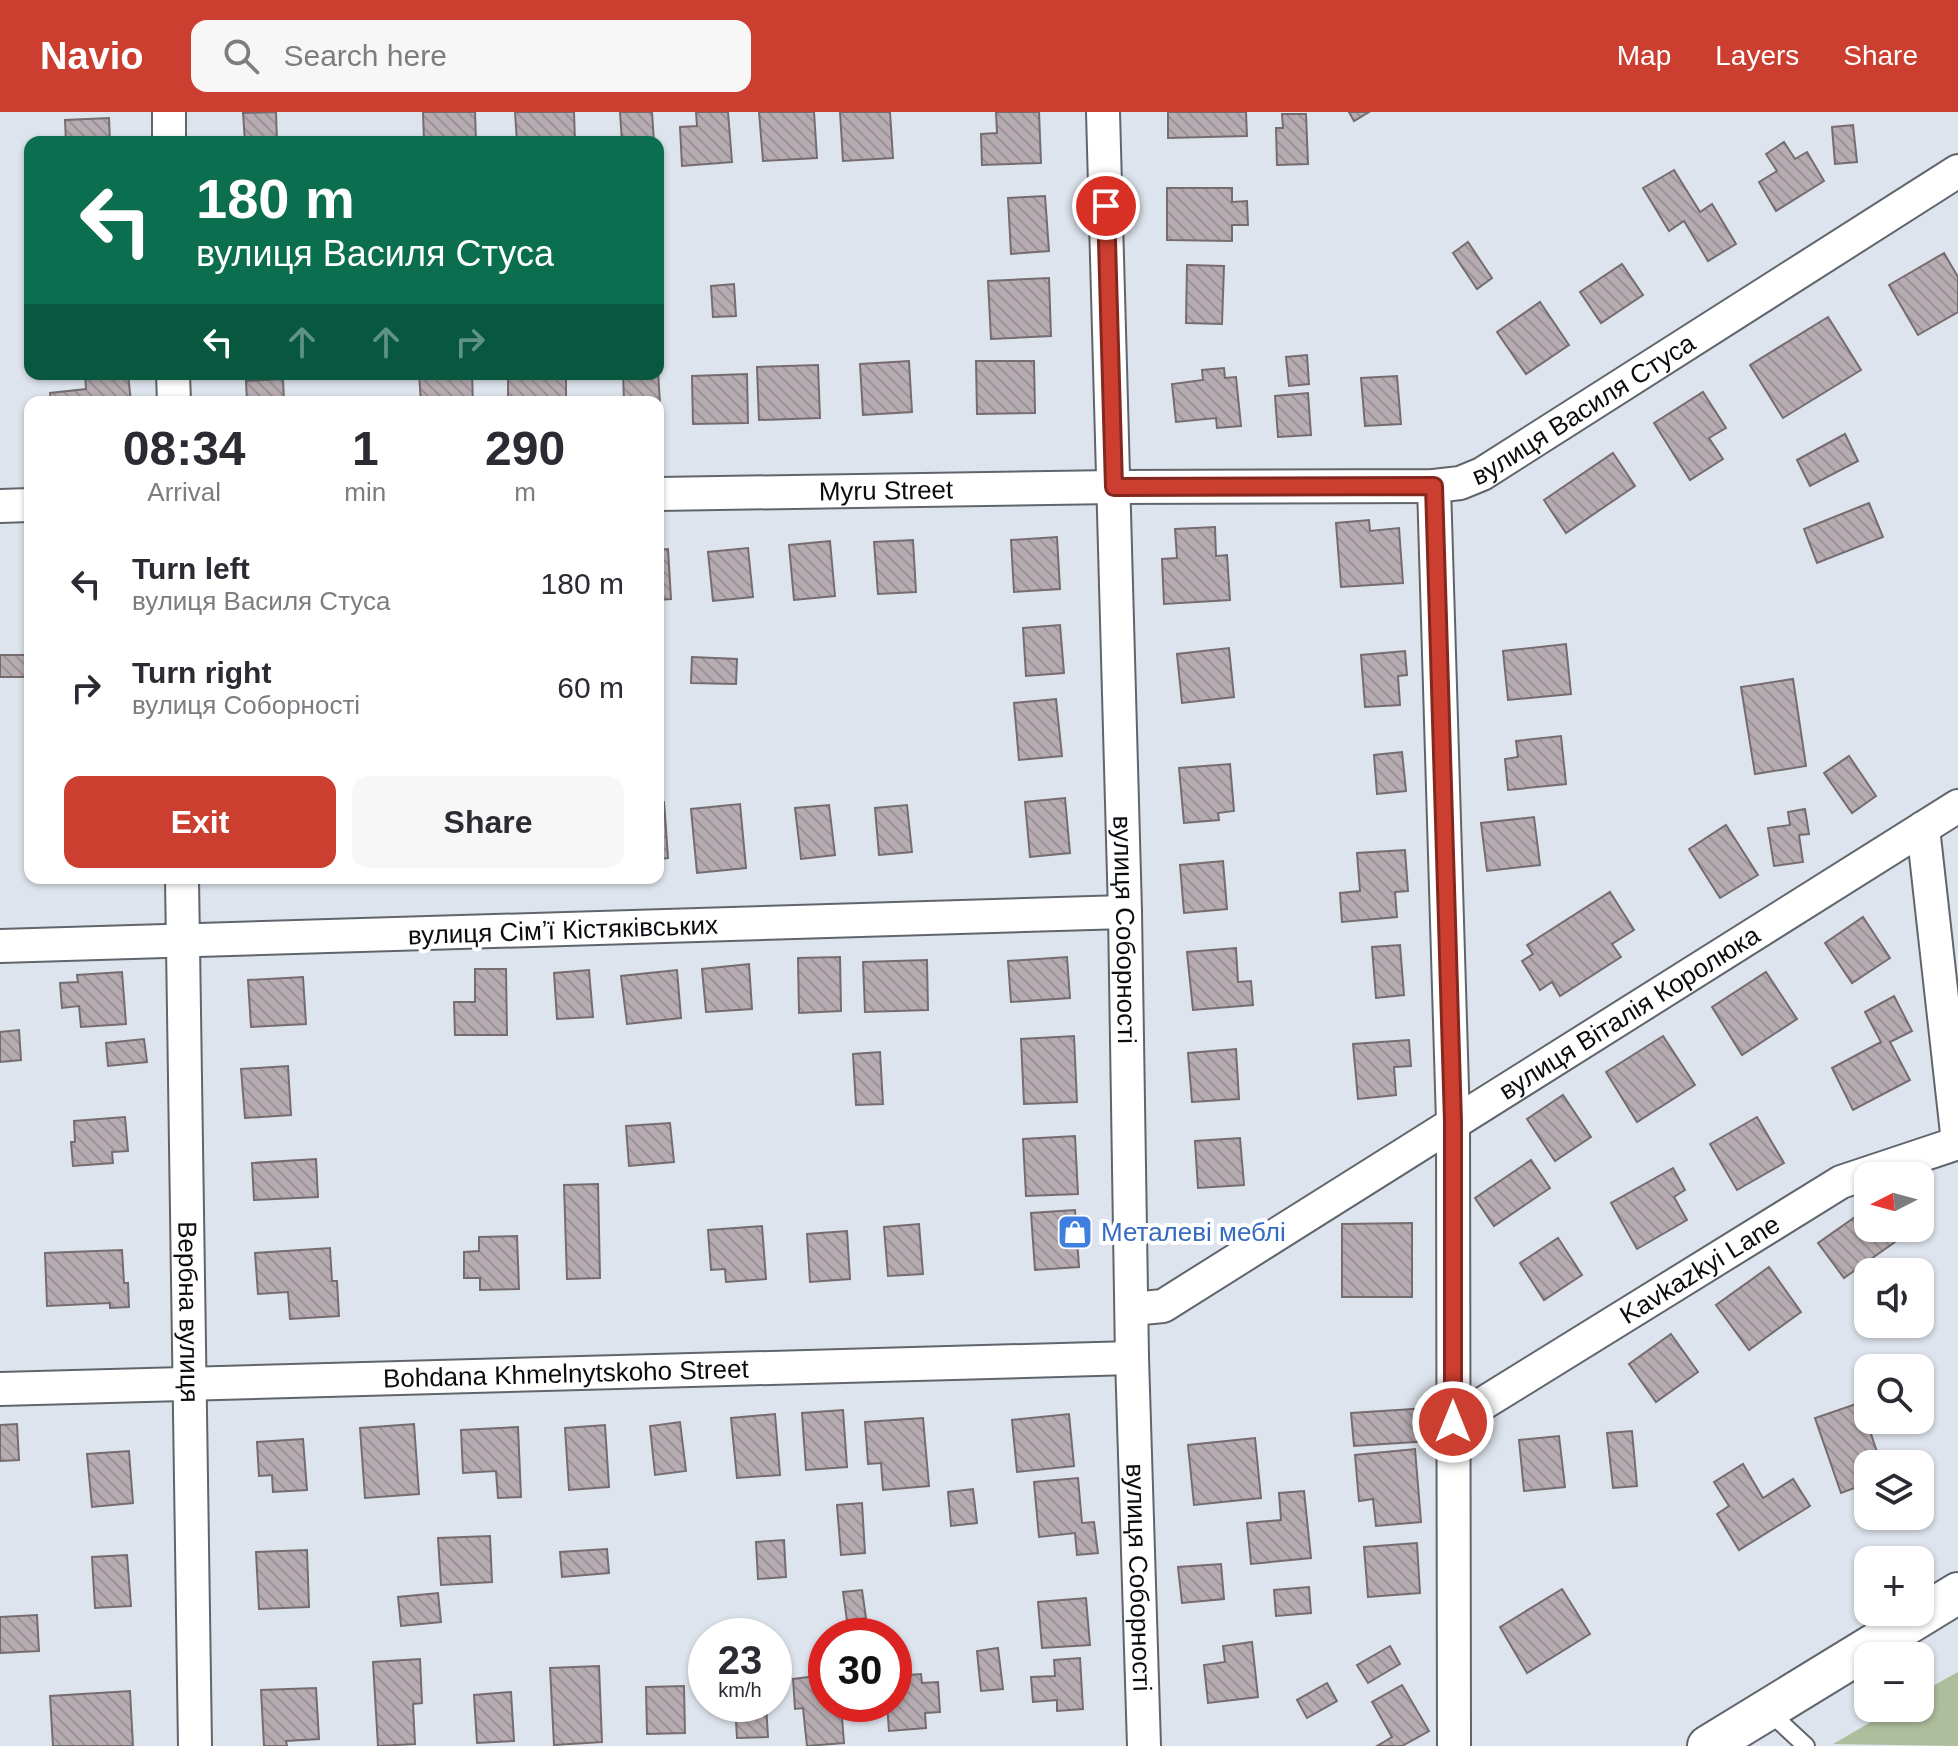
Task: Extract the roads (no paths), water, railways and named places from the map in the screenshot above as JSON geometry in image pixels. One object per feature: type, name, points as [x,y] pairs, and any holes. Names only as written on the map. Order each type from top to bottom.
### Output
[{"type":"street","points":[[169,112],[169,136]]},
{"type":"street","name":"вулиця Соборності","points":[[1103,112],[1144,1746]]},
{"type":"street","name":"вулиця Василя Стуса","points":[[1114,487],[1434,486],[1460,483],[1482,474],[1958,171]]},
{"type":"street","points":[[1434,486],[1453,1122],[1454,1746]]},
{"type":"street","name":"Myru Street","points":[[664,494],[1114,487]]},
{"type":"street","points":[[0,506],[24,505]]},
{"type":"street","name":"вулиця Віталія Королюка","points":[[1132,1309],[1163,1306],[1958,806]]},
{"type":"street","points":[[1923,828],[1958,1142]]},
{"type":"street","name":"Вербна вулиця","points":[[182,884],[195,1746]]},
{"type":"street","name":"вулиця Сімʼї Кістяківських","points":[[0,946],[1125,912]]},
{"type":"street","name":"Kavkazkyi Lane","points":[[1453,1422],[1841,1182],[1958,1142]]},
{"type":"street","name":"Bohdana Khmelnytskoho Street","points":[[0,1389],[1132,1358]]},
{"type":"street","points":[[1708,1746],[1958,1593]]},
{"type":"lane","points":[[1766,1709],[1806,1746]]},
{"type":"place","name":"Металеві меблі","points":[[1075,1232]]}]
